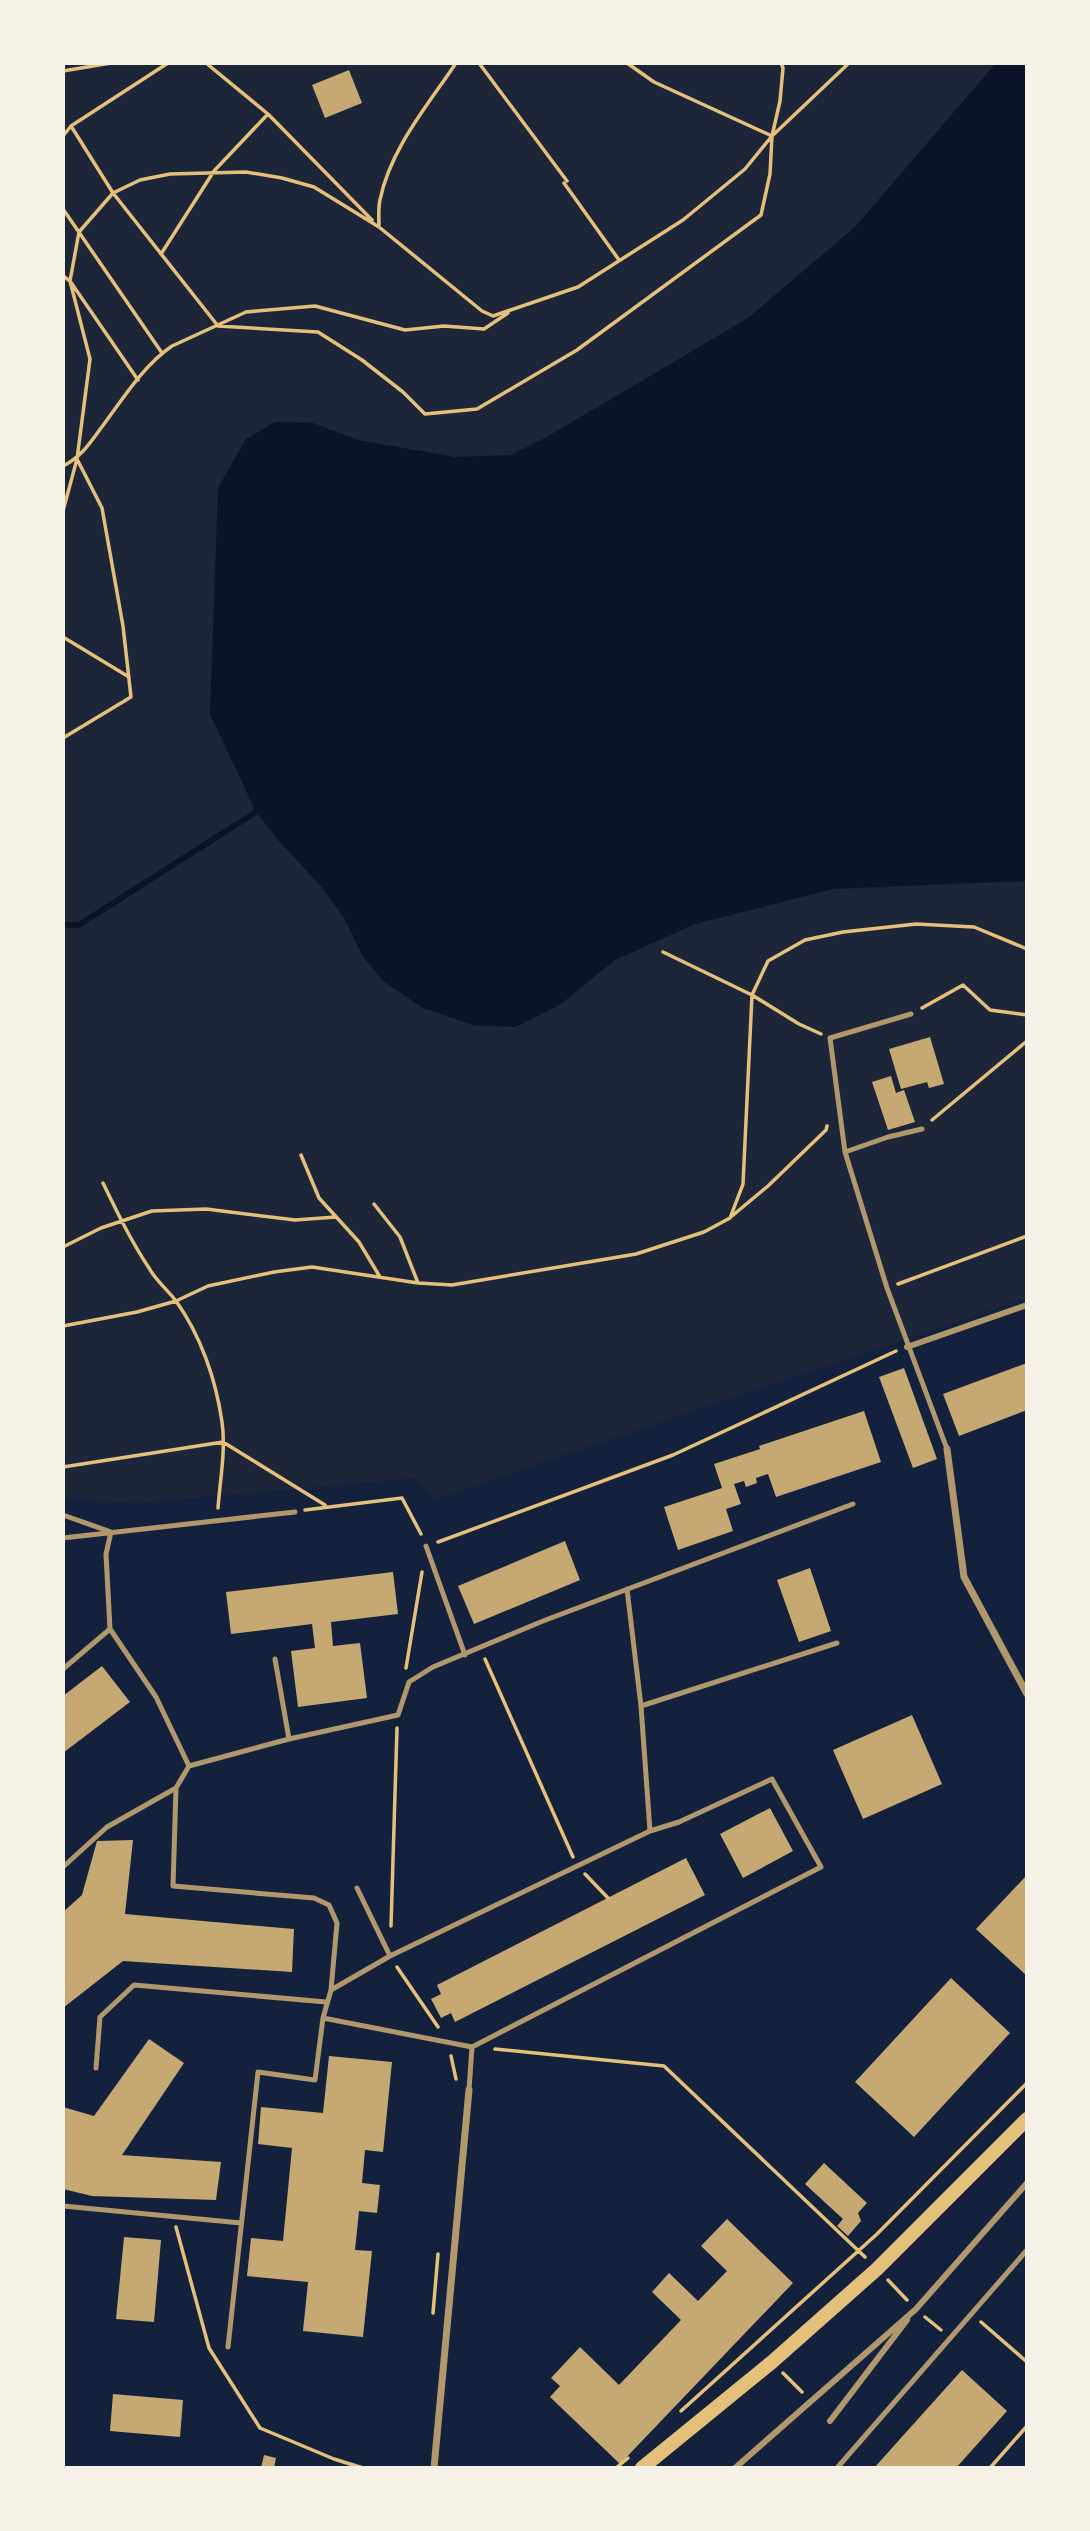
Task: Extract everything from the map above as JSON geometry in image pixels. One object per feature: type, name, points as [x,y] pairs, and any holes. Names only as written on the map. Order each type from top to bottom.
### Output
[{"type":"main road","points":[[642,2468],[772,2362],[877,2269],[1027,2119]]},
{"type":"street","points":[[908,1347],[1027,1306]]},
{"type":"street","points":[[947,1450],[964,1577],[1027,1694]]},
{"type":"street","points":[[434,2468],[470,2090]]},
{"type":"street","points":[[830,2421],[916,2309],[1027,2183]]},
{"type":"street","points":[[734,2468],[916,2309]]},
{"type":"lane","points":[[911,1014],[830,1038],[845,1152],[887,1288],[947,1450]]},
{"type":"lane","points":[[845,1152],[922,1129]]},
{"type":"lane","points":[[229,2347],[258,2072],[315,2080],[323,2018],[331,1990],[337,1923],[329,1905],[314,1898],[173,1886],[176,1788],[189,1766],[289,1739],[398,1715],[410,1682],[433,1667],[627,1589],[853,1504]]},
{"type":"lane","points":[[63,1538],[295,1512]]},
{"type":"lane","points":[[63,1515],[111,1532]]},
{"type":"lane","points":[[111,1532],[106,1554],[110,1629],[156,1697],[189,1766]]},
{"type":"lane","points":[[426,1546],[465,1655]]},
{"type":"lane","points":[[627,1589],[641,1706],[650,1831]]},
{"type":"lane","points":[[63,1669],[110,1629]]},
{"type":"lane","points":[[641,1706],[837,1643]]},
{"type":"lane","points":[[275,1659],[289,1739]]},
{"type":"lane","points":[[323,2018],[472,2047],[821,1867],[772,1779],[679,1822],[650,1831],[390,1956],[331,1990]]},
{"type":"lane","points":[[63,1867],[107,1827],[176,1788]]},
{"type":"lane","points":[[357,1888],[390,1956]]},
{"type":"lane","points":[[96,2068],[100,2017],[134,1985],[326,2002]]},
{"type":"lane","points":[[470,2090],[472,2047]]},
{"type":"lane","points":[[63,2206],[241,2223]]},
{"type":"lane","points":[[837,2468],[1027,2250]]},
{"type":"path","points":[[63,71],[111,63]]},
{"type":"path","points":[[63,136],[71,126],[168,63]]},
{"type":"path","points":[[206,63],[268,114],[379,227],[482,311],[493,316],[578,287],[683,220],[745,169],[772,136],[849,63]]},
{"type":"path","points":[[379,227],[379,202],[387,175],[405,139],[456,63]]},
{"type":"path","points":[[480,63],[619,260]]},
{"type":"path","points":[[627,63],[654,82],[772,136]]},
{"type":"path","points":[[71,126],[113,193],[218,326],[318,332],[362,359],[403,392],[425,414],[477,409],[577,350],[761,215],[770,174],[772,136],[780,101],[783,68],[781,63]]},
{"type":"path","points":[[161,254],[215,172],[268,114]]},
{"type":"path","points":[[63,510],[77,459],[90,359],[71,281],[79,232],[113,193],[140,180],[160,176],[246,172],[314,187],[379,227]]},
{"type":"path","points":[[63,209],[162,354]]},
{"type":"path","points":[[63,276],[71,281],[138,380]]},
{"type":"path","points":[[63,466],[77,459],[138,380],[162,354],[172,346],[246,312],[315,306],[405,330],[444,326],[484,329],[512,310]]},
{"type":"path","points":[[63,738],[131,697],[123,626],[102,508],[77,459]]},
{"type":"path","points":[[63,637],[129,677]]},
{"type":"path","points":[[730,1218],[743,1184],[752,995],[768,961],[804,940],[843,932],[916,924],[974,927],[1027,949]]},
{"type":"path","points":[[663,952],[752,995],[799,1024],[830,1038]]},
{"type":"path","points":[[911,1014],[963,985],[990,1010],[1027,1014]]},
{"type":"path","points":[[922,1129],[1027,1041]]},
{"type":"path","points":[[63,1326],[137,1312],[176,1301],[208,1286],[286,1270],[312,1268],[418,1283],[452,1285],[636,1254],[704,1232],[730,1218],[826,1130],[829,1121]]},
{"type":"path","points":[[301,1155],[319,1198],[359,1242],[380,1276]]},
{"type":"path","points":[[103,1183],[150,1271],[176,1301],[196,1335],[207,1361],[221,1420],[223,1442],[217,1521]]},
{"type":"path","points":[[374,1204],[400,1237],[418,1283]]},
{"type":"path","points":[[63,1247],[102,1228],[152,1211],[206,1209],[295,1220],[336,1217]]},
{"type":"path","points":[[887,1288],[1027,1236]]},
{"type":"path","points":[[426,1546],[673,1455],[908,1347]]},
{"type":"path","points":[[63,1467],[223,1442],[327,1506]]},
{"type":"path","points":[[295,1512],[402,1498],[426,1546],[404,1676]]},
{"type":"path","points":[[480,1647],[577,1866],[608,1898]]},
{"type":"path","points":[[398,1715],[390,1956],[449,2043],[456,2080]]},
{"type":"path","points":[[472,2047],[664,2066],[859,2250]]},
{"type":"path","points":[[679,2414],[859,2250],[1027,2083]]},
{"type":"path","points":[[173,2217],[209,2348],[260,2428],[334,2459],[363,2468]]},
{"type":"path","points":[[432,2315],[439,2245]]},
{"type":"path","points":[[916,2309],[950,2339]]},
{"type":"path","points":[[972,2314],[1027,2362]]},
{"type":"path","points":[[990,2468],[1027,2426]]},
{"type":"path","points":[[616,2468],[631,2456]]},
{"type":"shaded area","points":[[63,63],[1027,63],[1027,1298],[434,1499],[415,1478],[138,1503],[63,1499]]},
{"type":"shaded area","points":[[996,63],[1027,63],[1027,881],[834,889],[695,924],[615,960],[561,1004],[515,1027],[473,1025],[423,1008],[383,981],[362,955],[344,918],[319,884],[256,812],[210,714],[218,488],[246,439],[275,422],[313,423],[358,440],[455,457],[511,455],[545,438],[748,318],[855,227]]},
{"type":"building","points":[[349,70],[362,103],[325,118],[312,85]]},
{"type":"building","points":[[930,1037],[944,1084],[929,1088],[927,1082],[901,1089],[889,1049]]},
{"type":"building","points":[[891,1076],[896,1093],[904,1090],[915,1122],[888,1130],[872,1082]]},
{"type":"building","points":[[1027,1363],[1027,1410],[959,1436],[943,1394]]},
{"type":"building","points":[[904,1368],[937,1459],[913,1468],[879,1377]]},
{"type":"building","points":[[864,1411],[881,1462],[776,1497],[768,1474],[756,1478],[757,1483],[746,1487],[744,1481],[734,1484],[741,1504],[726,1509],[733,1531],[678,1550],[664,1507],[722,1488],[714,1464]]},
{"type":"building","points":[[565,1541],[580,1580],[474,1624],[458,1586]]},
{"type":"building","points":[[810,1568],[831,1631],[799,1642],[777,1580]]},
{"type":"building","points":[[393,1572],[398,1614],[331,1622],[333,1646],[360,1643],[367,1698],[298,1707],[291,1651],[315,1648],[312,1624],[231,1634],[226,1592]]},
{"type":"building","points":[[102,1666],[130,1702],[63,1753],[63,1696]]},
{"type":"building","points":[[912,1715],[942,1784],[863,1819],[833,1750]]},
{"type":"building","points":[[770,1808],[793,1851],[743,1878],[720,1834]]},
{"type":"building","points":[[133,1840],[125,1914],[294,1929],[292,1972],[123,1961],[63,2008],[63,1912],[82,1895],[97,1841]]},
{"type":"building","points":[[686,1858],[705,1895],[455,2022],[451,2013],[441,2018],[431,1999],[441,1994],[437,1985]]},
{"type":"building","points":[[1027,1875],[1027,1976],[976,1929]]},
{"type":"building","points":[[951,1978],[1010,2033],[914,2137],[855,2082]]},
{"type":"building","points":[[149,2039],[184,2063],[122,2155],[221,2162],[216,2200],[92,2196],[63,2189],[63,2107],[94,2116]]},
{"type":"building","points":[[329,2056],[392,2062],[383,2152],[365,2150],[362,2183],[380,2185],[377,2213],[359,2211],[355,2250],[372,2251],[363,2337],[303,2331],[308,2282],[247,2276],[251,2238],[283,2241],[292,2148],[258,2144],[261,2107],[323,2113]]},
{"type":"building","points":[[824,2163],[867,2203],[858,2213],[861,2221],[848,2236],[837,2226],[843,2219],[805,2184]]},
{"type":"building","points":[[727,2219],[793,2283],[620,2464],[550,2397],[560,2386],[551,2378],[580,2347],[619,2385],[681,2320],[652,2292],[669,2273],[698,2301],[727,2271],[701,2246]]},
{"type":"building","points":[[124,2237],[161,2240],[154,2322],[116,2319]]},
{"type":"building","points":[[962,2370],[1007,2411],[956,2468],[874,2468]]},
{"type":"building","points":[[113,2394],[183,2400],[180,2437],[110,2431]]},
{"type":"building","points":[[264,2455],[276,2458],[274,2468],[261,2468]]},
{"type":"waterway","points":[[63,925],[79,925],[256,812]]}]
